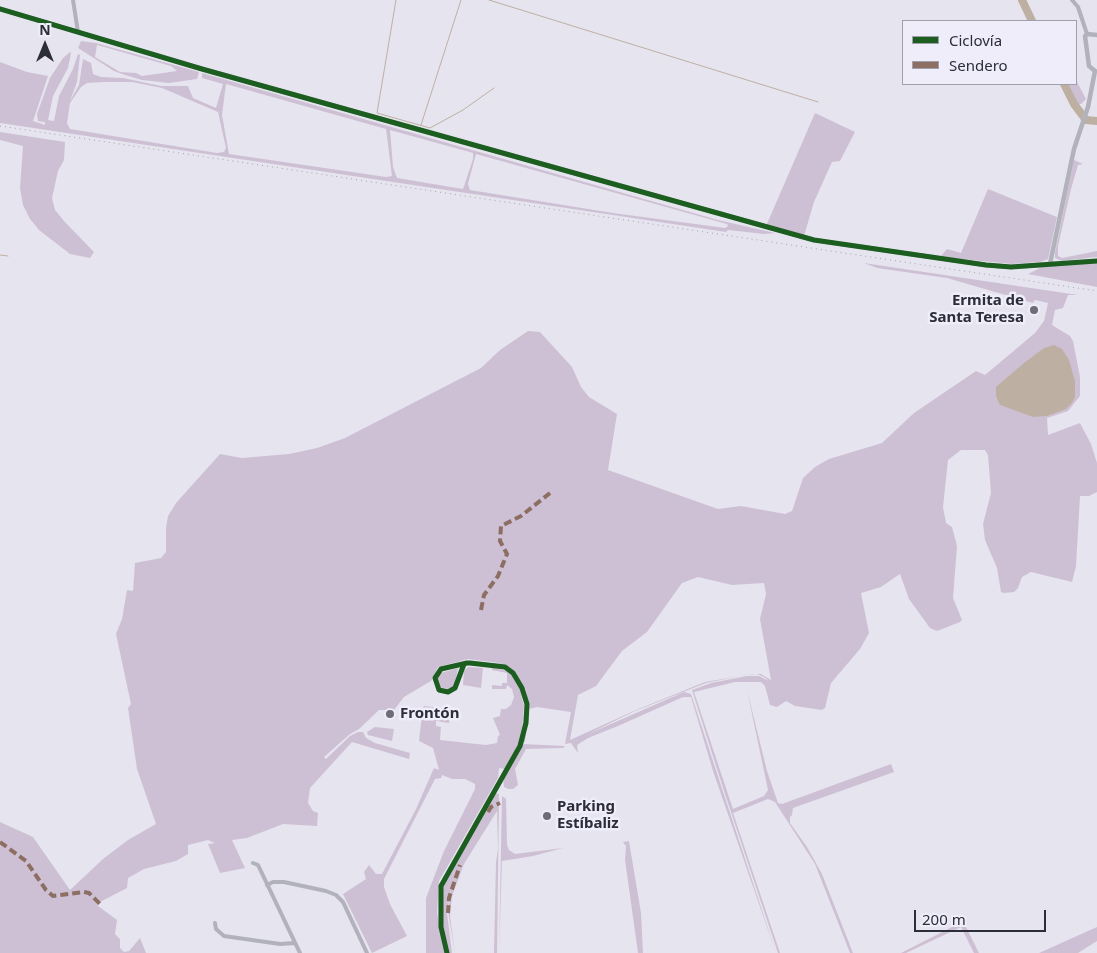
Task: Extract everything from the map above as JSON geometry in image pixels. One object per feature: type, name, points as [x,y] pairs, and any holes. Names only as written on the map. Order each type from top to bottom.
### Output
[{"type":"street","points":[[73,0],[78,33]]},
{"type":"street","points":[[1050,264],[1074,149],[1094,90],[1096,71],[1089,66],[1085,43],[1088,34],[1078,7],[1072,0]]},
{"type":"street","points":[[0,9],[646,195],[814,240],[986,265],[1097,261]]},
{"type":"street","points":[[1088,34],[1097,35]]},
{"type":"street","points":[[447,953],[441,927],[441,886],[523,740],[527,704],[516,676],[508,668],[474,663],[464,664],[438,671],[435,678],[437,687],[445,692],[453,690],[457,686],[464,664]]},
{"type":"street","points":[[253,862],[258,865],[300,953]]},
{"type":"street","points":[[267,885],[273,882],[284,882],[326,890],[336,895],[342,902],[367,953]]},
{"type":"street","points":[[214,923],[216,929],[224,936],[280,944],[295,943]]},
{"type":"shaded area","points":[[81,41],[96,43],[199,72],[197,79],[169,83],[142,80],[114,71],[78,48]],"holes":[[[97,45],[171,66],[177,71],[142,76],[136,73],[120,72],[95,57]]]},
{"type":"shaded area","points":[[71,53],[68,68],[53,96],[48,120],[54,121],[59,96],[73,69],[78,54],[80,55],[77,82],[70,101],[79,85],[83,59],[91,63],[93,74],[101,77],[123,78],[161,86],[188,86],[193,98],[216,108],[223,84],[202,78],[202,73],[718,220],[775,233],[764,234],[728,230],[726,232],[0,123],[0,62],[27,72],[48,76],[33,121],[45,125],[45,122],[38,121],[37,114],[50,78],[63,58]],"holes":[[[132,82],[162,88],[218,112],[226,148],[224,152],[217,153],[70,129],[67,123],[70,103],[81,87],[87,83]],[[226,84],[386,129],[392,176],[386,177],[229,154],[222,115]],[[390,130],[473,153],[473,159],[463,189],[397,178],[393,167]],[[476,154],[727,224],[728,226],[725,228],[613,213],[470,190],[468,184]]]},
{"type":"shaded area","points":[[1077,82],[1086,99],[1081,104],[1071,105],[1061,85],[1077,85]]},
{"type":"shaded area","points":[[815,113],[855,132],[840,161],[832,162],[814,202],[804,236],[766,226]]},
{"type":"shaded area","points":[[0,132],[65,142],[64,160],[58,171],[52,198],[55,210],[94,252],[90,258],[70,254],[39,230],[30,219],[23,205],[20,188],[23,146],[0,140]]},
{"type":"shaded area","points":[[1074,160],[1083,164],[1078,165],[1071,189],[1058,246],[1058,256],[1062,258],[1097,251],[1097,257],[1062,261],[1055,258],[1055,253]]},
{"type":"shaded area","points":[[988,189],[1057,217],[1048,259],[1040,262],[1012,264],[940,257],[947,249],[961,253]]},
{"type":"shaded area","points":[[864,263],[1078,295],[1068,295],[1063,308],[1055,310],[1052,325],[1070,336],[1073,341],[1080,377],[1080,396],[1068,411],[1047,418],[1048,435],[1080,423],[1091,444],[1097,463],[1097,492],[1089,496],[1080,496],[1076,566],[1072,582],[1031,572],[1022,577],[1018,588],[1014,592],[1004,593],[1001,592],[997,568],[985,540],[983,524],[991,493],[988,455],[985,450],[961,450],[948,460],[943,507],[946,523],[952,527],[957,546],[953,598],[962,620],[960,622],[937,631],[930,628],[909,599],[900,574],[881,587],[861,593],[869,633],[860,649],[831,683],[825,708],[822,710],[795,706],[786,701],[777,707],[770,705],[765,686],[761,682],[735,682],[694,692],[733,809],[764,796],[768,790],[747,690],[767,771],[778,803],[782,804],[891,764],[894,772],[793,808],[790,817],[790,823],[807,847],[822,874],[853,953],[850,953],[815,864],[775,802],[768,799],[733,813],[780,953],[778,953],[692,690],[711,683],[747,676],[759,676],[769,681],[757,674],[761,674],[771,680],[760,619],[766,594],[764,583],[732,585],[698,577],[682,583],[647,632],[622,651],[596,686],[578,695],[570,740],[636,710],[705,682],[740,676],[706,683],[635,711],[588,734],[684,692],[691,694],[776,953],[713,771],[691,697],[683,697],[588,738],[577,745],[578,753],[571,743],[565,744],[571,712],[537,707],[529,709],[526,690],[512,670],[499,663],[468,659],[438,667],[431,681],[404,697],[394,710],[379,710],[324,757],[326,759],[350,736],[358,732],[363,732],[366,738],[375,743],[410,753],[409,759],[352,742],[310,788],[308,803],[313,811],[318,813],[317,826],[283,824],[247,838],[232,840],[245,868],[220,873],[208,844],[215,843],[208,840],[188,845],[188,854],[176,861],[144,869],[128,878],[127,888],[98,903],[98,906],[117,920],[115,934],[120,939],[120,948],[124,952],[129,951],[140,938],[146,953],[0,953],[0,822],[33,837],[70,890],[103,859],[128,840],[156,824],[137,769],[128,708],[131,704],[116,634],[122,619],[127,590],[133,591],[135,563],[161,558],[166,552],[168,516],[176,503],[220,454],[242,458],[289,454],[317,448],[345,438],[481,368],[500,350],[528,331],[540,332],[572,367],[581,387],[589,397],[617,414],[608,470],[718,509],[741,506],[785,514],[792,511],[803,478],[815,467],[829,459],[882,443],[914,413],[976,371],[985,375],[1035,333],[1044,321],[1048,303],[1035,300],[1033,303],[947,278],[877,268]]},
{"type":"shaded area","points":[[1097,263],[1097,287],[1028,274],[1042,267]]},
{"type":"shaded area","points":[[1054,345],[1062,349],[1069,360],[1075,381],[1075,397],[1072,403],[1066,409],[1047,416],[1033,417],[1000,405],[996,396],[996,387],[1044,348]]},
{"type":"shaded area","points":[[468,667],[483,668],[481,688],[463,685],[464,671]]},
{"type":"shaded area","points":[[492,667],[510,672],[517,682],[524,705],[522,730],[519,742],[505,769],[499,768],[498,778],[439,881],[437,913],[445,953],[426,953],[426,898],[444,851],[475,789],[475,784],[465,779],[452,779],[442,775],[441,778],[435,779],[384,879],[384,887],[390,904],[407,936],[372,953],[343,894],[366,879],[364,872],[369,865],[376,874],[382,874],[416,809],[434,768],[439,770],[433,748],[419,741],[422,715],[419,714],[420,709],[423,709],[424,706],[450,709],[449,723],[436,721],[436,726],[441,727],[440,740],[486,745],[497,743],[498,736],[500,735],[493,718],[500,716],[501,709],[506,709],[511,705],[514,697],[512,689],[507,685],[506,689],[492,689],[492,685],[502,686],[502,683],[507,683],[507,673],[492,670]]},
{"type":"shaded area","points":[[458,668],[455,684],[452,688],[439,687],[437,677],[441,673]]},
{"type":"shaded area","points":[[375,727],[394,729],[392,741],[368,735],[367,732]]},
{"type":"shaded area","points":[[522,744],[565,746],[563,748],[526,749],[515,769],[518,785],[513,789],[508,789],[504,787],[503,777]]},
{"type":"shaded area","points":[[495,793],[499,794],[497,953],[494,953],[498,849],[497,811],[464,864],[452,896],[450,916],[455,953],[448,911],[452,885],[447,913],[452,953],[449,953],[443,926],[442,888]]},
{"type":"shaded area","points":[[502,796],[506,799],[507,845],[509,850],[515,854],[563,848],[533,856],[502,861],[499,953]]},
{"type":"shaded area","points":[[629,841],[641,913],[643,953],[638,953],[625,860],[626,846],[623,842]]},
{"type":"shaded area","points":[[962,919],[979,953],[974,953],[961,927],[906,953],[901,953],[956,925],[957,921]]},
{"type":"shaded area","points":[[1097,927],[1097,941],[1078,953],[1039,953]]},
{"type":"waterway","points":[[396,0],[377,113],[430,128],[463,110],[494,88]]},
{"type":"waterway","points":[[421,125],[461,0]]},
{"type":"waterway","points":[[489,0],[818,102]]},
{"type":"waterway","points":[[1022,0],[1032,20]]},
{"type":"waterway","points":[[1064,85],[1074,104],[1086,120],[1097,121]]},
{"type":"waterway","points":[[0,255],[8,256]]},
{"type":"railway","points":[[0,126],[1097,291]]},
{"type":"marked path","points":[[481,610],[484,595],[498,576],[507,554],[500,541],[501,526],[521,516],[550,493]]},
{"type":"marked path","points":[[488,812],[491,807],[500,803]]},
{"type":"marked path","points":[[0,842],[26,861],[46,890],[53,896],[84,892],[89,893],[100,904]]},
{"type":"marked path","points":[[448,913],[449,898],[460,865]]},
{"type":"cycle path","points":[[0,9],[202,69],[814,240],[1011,267],[1097,261]]},
{"type":"cycle path","points":[[447,953],[441,927],[441,886],[520,746],[526,723],[527,704],[522,688],[513,673],[505,667],[467,663],[441,669],[435,678],[439,690],[448,692],[455,688],[464,664]]},
{"type":"place","name":"Ermita de Santa Teresa","points":[[1034,310]]},
{"type":"place","name":"Frontón","points":[[390,714]]},
{"type":"place","name":"Parking Estíbaliz","points":[[547,816]]}]
